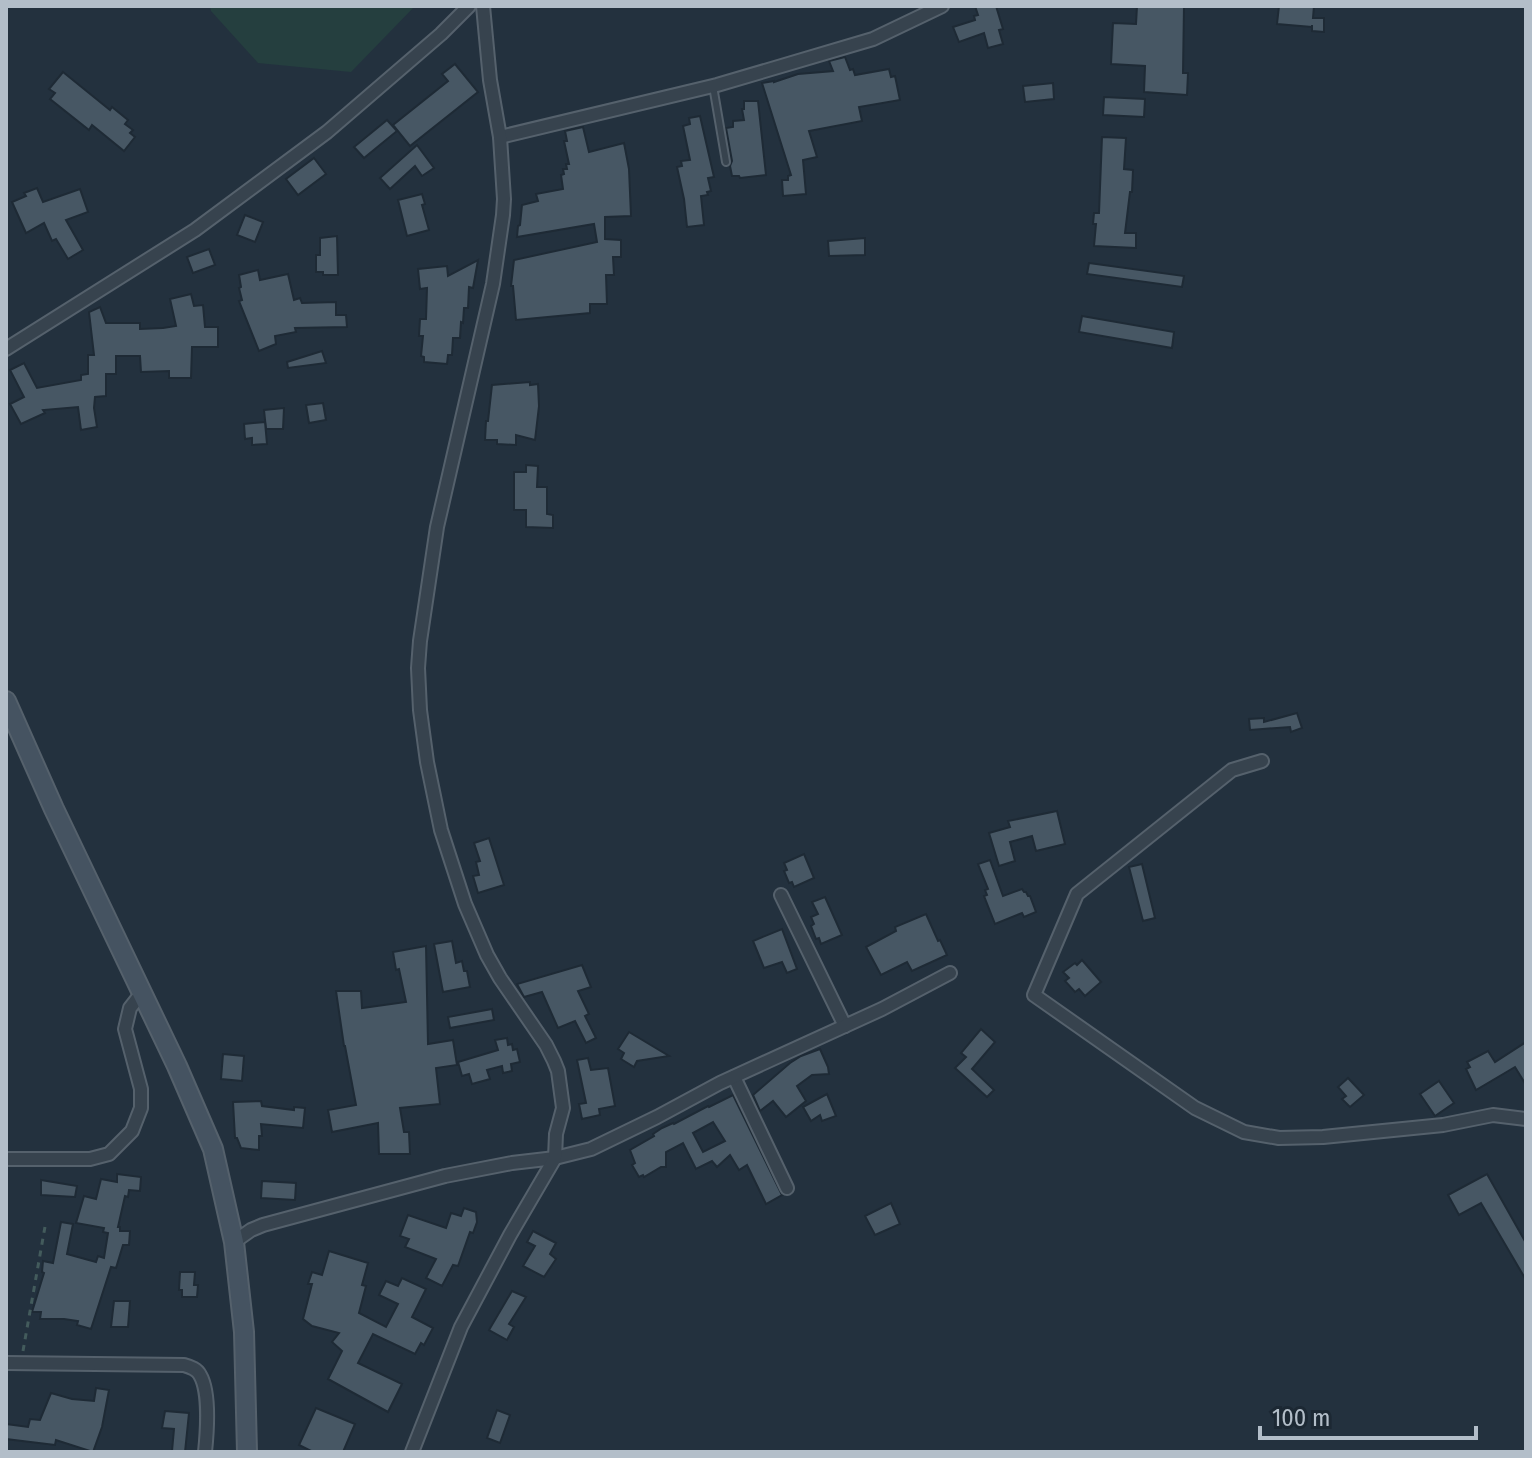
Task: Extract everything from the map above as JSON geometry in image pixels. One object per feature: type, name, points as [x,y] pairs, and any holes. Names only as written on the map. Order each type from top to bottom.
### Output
[{"type":"main road","points":[[6,701],[213,1149],[234,1242],[244,1332],[247,1452]]},
{"type":"street","points":[[6,349],[195,230],[327,132],[469,6]]},
{"type":"street","points":[[412,1452],[461,1327],[555,1158],[556,1134],[563,1108],[558,1071],[546,1045],[500,978],[477,934],[441,830],[420,710],[420,641],[433,553],[493,284],[504,199],[500,137],[490,80],[483,6]]},
{"type":"street","points":[[500,137],[713,86],[873,39],[942,6]]},
{"type":"street","points":[[1262,761],[1232,770],[1077,894],[1034,995],[1195,1108],[1244,1132],[1279,1138],[1323,1137],[1443,1125],[1493,1115],[1526,1119]]},
{"type":"street","points":[[781,895],[845,1026]]},
{"type":"street","points":[[234,1242],[263,1225],[445,1176],[591,1149],[950,973]]},
{"type":"street","points":[[6,1159],[90,1159],[109,1154],[132,1131],[141,1108],[141,1089],[125,1029],[130,1008],[141,994]]},
{"type":"street","points":[[734,1077],[787,1188]]},
{"type":"street","points":[[6,1363],[184,1365],[193,1368],[200,1374],[206,1402],[205,1452]]},
{"type":"lane","points":[[713,86],[726,162]]},
{"type":"path","points":[[21,1363],[46,1221]]},
{"type":"green space","points":[[210,6],[415,6],[351,72],[258,63],[211,11]]},
{"type":"building","points":[[975,6],[996,6],[1003,29],[999,30],[1003,44],[988,48],[984,33],[959,42],[953,27],[975,20],[974,16],[978,15]]},
{"type":"building","points":[[1137,6],[1184,6],[1183,73],[1188,73],[1187,95],[1144,92],[1145,66],[1111,64],[1113,23],[1136,24]]},
{"type":"building","points":[[1279,6],[1314,6],[1313,18],[1324,18],[1324,32],[1312,31],[1312,27],[1277,24]]},
{"type":"building","points":[[845,57],[855,75],[889,69],[891,77],[895,76],[900,100],[859,107],[862,121],[809,131],[817,157],[803,160],[806,194],[783,196],[782,180],[788,180],[791,175],[762,83],[798,74],[833,71],[829,61]]},
{"type":"building","points":[[455,64],[478,92],[410,146],[393,125],[448,81],[442,74]]},
{"type":"building","points":[[63,72],[110,110],[112,107],[128,120],[125,124],[133,130],[130,133],[135,137],[124,151],[92,125],[89,130],[50,99],[55,93],[49,89]]},
{"type":"building","points":[[1053,83],[1054,99],[1025,102],[1023,86]]},
{"type":"building","points":[[1104,97],[1145,99],[1144,117],[1103,115]]},
{"type":"building","points":[[744,101],[758,101],[766,175],[732,176],[726,128],[733,127],[733,121],[744,120]]},
{"type":"building","points":[[700,116],[714,177],[708,178],[711,191],[701,196],[704,225],[687,227],[677,167],[682,166],[681,161],[690,160],[683,126],[690,124],[689,118]]},
{"type":"building","points":[[387,120],[397,131],[364,158],[354,147]]},
{"type":"building","points":[[583,127],[589,152],[624,143],[629,169],[631,216],[605,217],[605,239],[621,240],[621,257],[613,257],[614,275],[606,275],[607,304],[590,304],[590,313],[516,320],[511,286],[514,260],[597,242],[594,224],[517,237],[522,205],[538,201],[536,194],[563,189],[561,175],[564,174],[563,169],[567,169],[566,164],[569,164],[565,131]]},
{"type":"building","points":[[1102,137],[1126,138],[1124,169],[1133,170],[1125,233],[1136,233],[1136,248],[1094,246],[1096,224],[1093,224],[1094,213],[1099,213]]},
{"type":"building","points":[[417,145],[434,168],[422,176],[415,166],[390,189],[380,178]]},
{"type":"building","points":[[314,158],[326,174],[298,195],[286,179]]},
{"type":"building","points":[[37,188],[43,202],[80,189],[88,212],[66,220],[83,250],[68,259],[56,239],[52,241],[44,223],[26,233],[12,202]]},
{"type":"building","points":[[422,194],[429,230],[407,236],[398,200]]},
{"type":"building","points":[[245,215],[263,222],[255,242],[237,235]]},
{"type":"building","points":[[337,236],[338,275],[316,272],[320,238]]},
{"type":"building","points":[[865,238],[865,255],[829,256],[828,241]]},
{"type":"building","points":[[209,249],[215,265],[193,273],[187,257]]},
{"type":"building","points":[[478,260],[473,288],[469,287],[468,308],[464,308],[460,338],[453,338],[452,355],[448,355],[447,364],[424,362],[421,356],[423,336],[419,336],[420,319],[426,319],[427,288],[420,289],[418,269],[447,266],[448,276]]},
{"type":"building","points":[[1089,263],[1184,276],[1182,287],[1087,274]]},
{"type":"building","points":[[258,270],[260,280],[288,274],[294,300],[300,298],[302,303],[336,302],[336,315],[346,315],[347,327],[295,328],[296,332],[275,336],[276,344],[259,351],[239,301],[242,300],[239,275]]},
{"type":"building","points":[[191,294],[194,306],[203,305],[205,327],[218,327],[218,347],[192,347],[191,378],[169,378],[169,371],[141,372],[140,356],[116,356],[116,374],[106,374],[106,396],[95,397],[97,427],[81,430],[78,407],[43,410],[45,413],[21,424],[10,404],[24,397],[10,370],[24,363],[37,388],[81,380],[81,375],[88,374],[88,355],[94,355],[89,312],[100,307],[106,323],[140,323],[140,329],[176,326],[170,299]]},
{"type":"building","points":[[1082,316],[1174,332],[1172,348],[1079,332]]},
{"type":"building","points":[[322,351],[326,363],[288,368],[287,362]]},
{"type":"building","points":[[530,382],[530,385],[538,384],[535,440],[516,435],[516,445],[485,440],[492,385]]},
{"type":"building","points":[[323,403],[326,420],[309,423],[306,405]]},
{"type":"building","points":[[284,408],[283,429],[266,429],[264,410]]},
{"type":"building","points":[[265,422],[267,444],[252,445],[252,438],[245,439],[244,424]]},
{"type":"building","points":[[526,465],[538,466],[537,487],[547,487],[547,514],[553,515],[553,528],[526,527],[526,510],[514,510],[514,472],[526,472]]},
{"type":"building","points":[[1297,713],[1302,728],[1291,732],[1290,727],[1250,730],[1249,719],[1264,718],[1264,722]]},
{"type":"building","points":[[1057,811],[1065,844],[1036,851],[1032,836],[1010,842],[1015,861],[999,866],[989,833],[1010,827],[1008,821]]},
{"type":"building","points":[[489,838],[504,885],[478,893],[473,876],[479,875],[476,862],[480,861],[474,843]]},
{"type":"building","points":[[804,854],[814,878],[794,887],[784,871],[787,870],[784,863]]},
{"type":"building","points":[[990,860],[1003,896],[1022,889],[1030,896],[1036,912],[1024,917],[1022,913],[995,924],[984,896],[988,889],[978,864]]},
{"type":"building","points":[[1142,864],[1155,918],[1143,921],[1129,867]]},
{"type":"building","points":[[825,897],[842,935],[821,944],[811,926],[814,924],[811,917],[818,914],[812,902]]},
{"type":"building","points":[[926,914],[947,955],[912,971],[907,962],[881,975],[866,947],[896,931],[895,927]]},
{"type":"building","points":[[782,929],[797,969],[787,973],[782,962],[764,968],[753,941]]},
{"type":"building","points":[[452,941],[456,963],[462,961],[470,987],[443,992],[434,944]]},
{"type":"building","points":[[426,946],[428,1044],[453,1040],[457,1065],[436,1068],[440,1104],[400,1108],[404,1132],[409,1132],[410,1154],[379,1154],[378,1123],[332,1132],[328,1110],[356,1105],[336,991],[361,991],[362,1008],[406,1002],[393,952]]},
{"type":"building","points":[[1082,960],[1101,982],[1085,996],[1079,989],[1075,992],[1065,981],[1069,978],[1063,972]]},
{"type":"building","points":[[582,965],[591,987],[578,991],[589,1014],[585,1016],[596,1038],[586,1043],[575,1021],[558,1028],[542,992],[524,997],[517,984]]},
{"type":"building","points":[[492,1009],[494,1020],[450,1028],[448,1017]]},
{"type":"building","points":[[981,1029],[995,1042],[972,1069],[994,1090],[987,1097],[955,1068],[966,1057],[961,1053]]},
{"type":"building","points":[[629,1032],[669,1056],[637,1061],[634,1067],[621,1059],[624,1053],[618,1049]]},
{"type":"building","points":[[507,1038],[508,1045],[512,1044],[513,1050],[517,1049],[520,1062],[511,1064],[512,1071],[503,1073],[502,1066],[487,1070],[490,1079],[472,1084],[469,1074],[462,1076],[458,1062],[498,1050],[495,1040]]},
{"type":"building","points":[[1526,1042],[1526,1085],[1515,1067],[1476,1090],[1466,1069],[1470,1067],[1467,1062],[1488,1051],[1495,1062]]},
{"type":"building","points":[[820,1049],[829,1074],[812,1075],[797,1086],[806,1101],[786,1117],[773,1101],[760,1111],[753,1095],[790,1063]]},
{"type":"building","points":[[223,1054],[244,1056],[242,1081],[221,1079]]},
{"type":"building","points":[[588,1058],[591,1070],[608,1068],[615,1106],[599,1109],[600,1115],[582,1119],[579,1104],[586,1103],[577,1060]]},
{"type":"building","points":[[1348,1078],[1364,1095],[1350,1107],[1342,1099],[1346,1096],[1338,1087]]},
{"type":"building","points":[[1439,1081],[1454,1103],[1435,1116],[1420,1094]]},
{"type":"building","points":[[827,1094],[836,1116],[822,1121],[820,1115],[811,1121],[803,1107]]},
{"type":"building","points":[[733,1095],[782,1195],[766,1204],[747,1165],[739,1170],[730,1155],[717,1167],[712,1161],[696,1169],[683,1143],[666,1152],[666,1167],[639,1177],[632,1165],[635,1163],[630,1150],[662,1128]],"holes":[[[713,1122],[725,1141],[703,1152],[693,1133]]]},
{"type":"building","points":[[261,1101],[262,1106],[294,1110],[294,1107],[305,1108],[303,1128],[261,1124],[259,1150],[241,1148],[235,1138],[233,1102]]},
{"type":"building","points":[[117,1174],[141,1177],[140,1191],[129,1190],[128,1197],[125,1196],[118,1227],[120,1231],[130,1231],[129,1245],[123,1245],[116,1268],[111,1267],[91,1329],[77,1325],[78,1321],[40,1319],[41,1312],[32,1312],[44,1273],[43,1261],[53,1263],[61,1222],[73,1224],[67,1254],[96,1262],[98,1256],[104,1258],[108,1233],[103,1232],[104,1228],[76,1223],[84,1196],[96,1199],[101,1179],[117,1182]]},
{"type":"building","points":[[1487,1174],[1526,1243],[1526,1280],[1481,1203],[1459,1215],[1448,1195]]},
{"type":"building","points":[[41,1180],[77,1186],[75,1197],[41,1195]]},
{"type":"building","points":[[262,1181],[296,1183],[295,1200],[261,1198]]},
{"type":"building","points":[[891,1203],[900,1224],[875,1235],[865,1216]]},
{"type":"building","points":[[464,1208],[476,1212],[477,1222],[473,1233],[470,1232],[458,1266],[453,1265],[442,1286],[426,1278],[436,1259],[405,1247],[409,1239],[400,1236],[408,1215],[446,1228],[451,1213],[461,1216]]},
{"type":"building","points":[[533,1231],[556,1243],[550,1254],[556,1259],[544,1277],[523,1266],[535,1246],[527,1242]]},
{"type":"building","points":[[329,1251],[368,1263],[359,1313],[386,1327],[398,1304],[379,1295],[386,1281],[398,1286],[402,1278],[426,1289],[412,1317],[433,1328],[424,1345],[421,1343],[415,1354],[373,1334],[358,1363],[402,1384],[388,1412],[328,1379],[342,1351],[332,1342],[339,1333],[312,1326],[303,1319],[312,1272],[322,1275]]},
{"type":"building","points":[[180,1272],[195,1272],[197,1297],[182,1297],[182,1290],[179,1290]]},
{"type":"building","points":[[512,1291],[526,1297],[509,1324],[514,1327],[507,1340],[489,1330]]},
{"type":"building","points":[[114,1301],[130,1301],[128,1327],[111,1327]]},
{"type":"building","points":[[96,1388],[109,1390],[102,1427],[93,1452],[56,1440],[55,1445],[6,1439],[6,1424],[28,1427],[30,1419],[40,1420],[51,1393],[94,1401]]},
{"type":"building","points":[[316,1408],[355,1424],[343,1452],[313,1452],[299,1445]]},
{"type":"building","points":[[497,1410],[510,1415],[500,1443],[487,1438]]},
{"type":"building","points":[[165,1411],[189,1413],[185,1452],[172,1451],[174,1429],[162,1428]]}]
